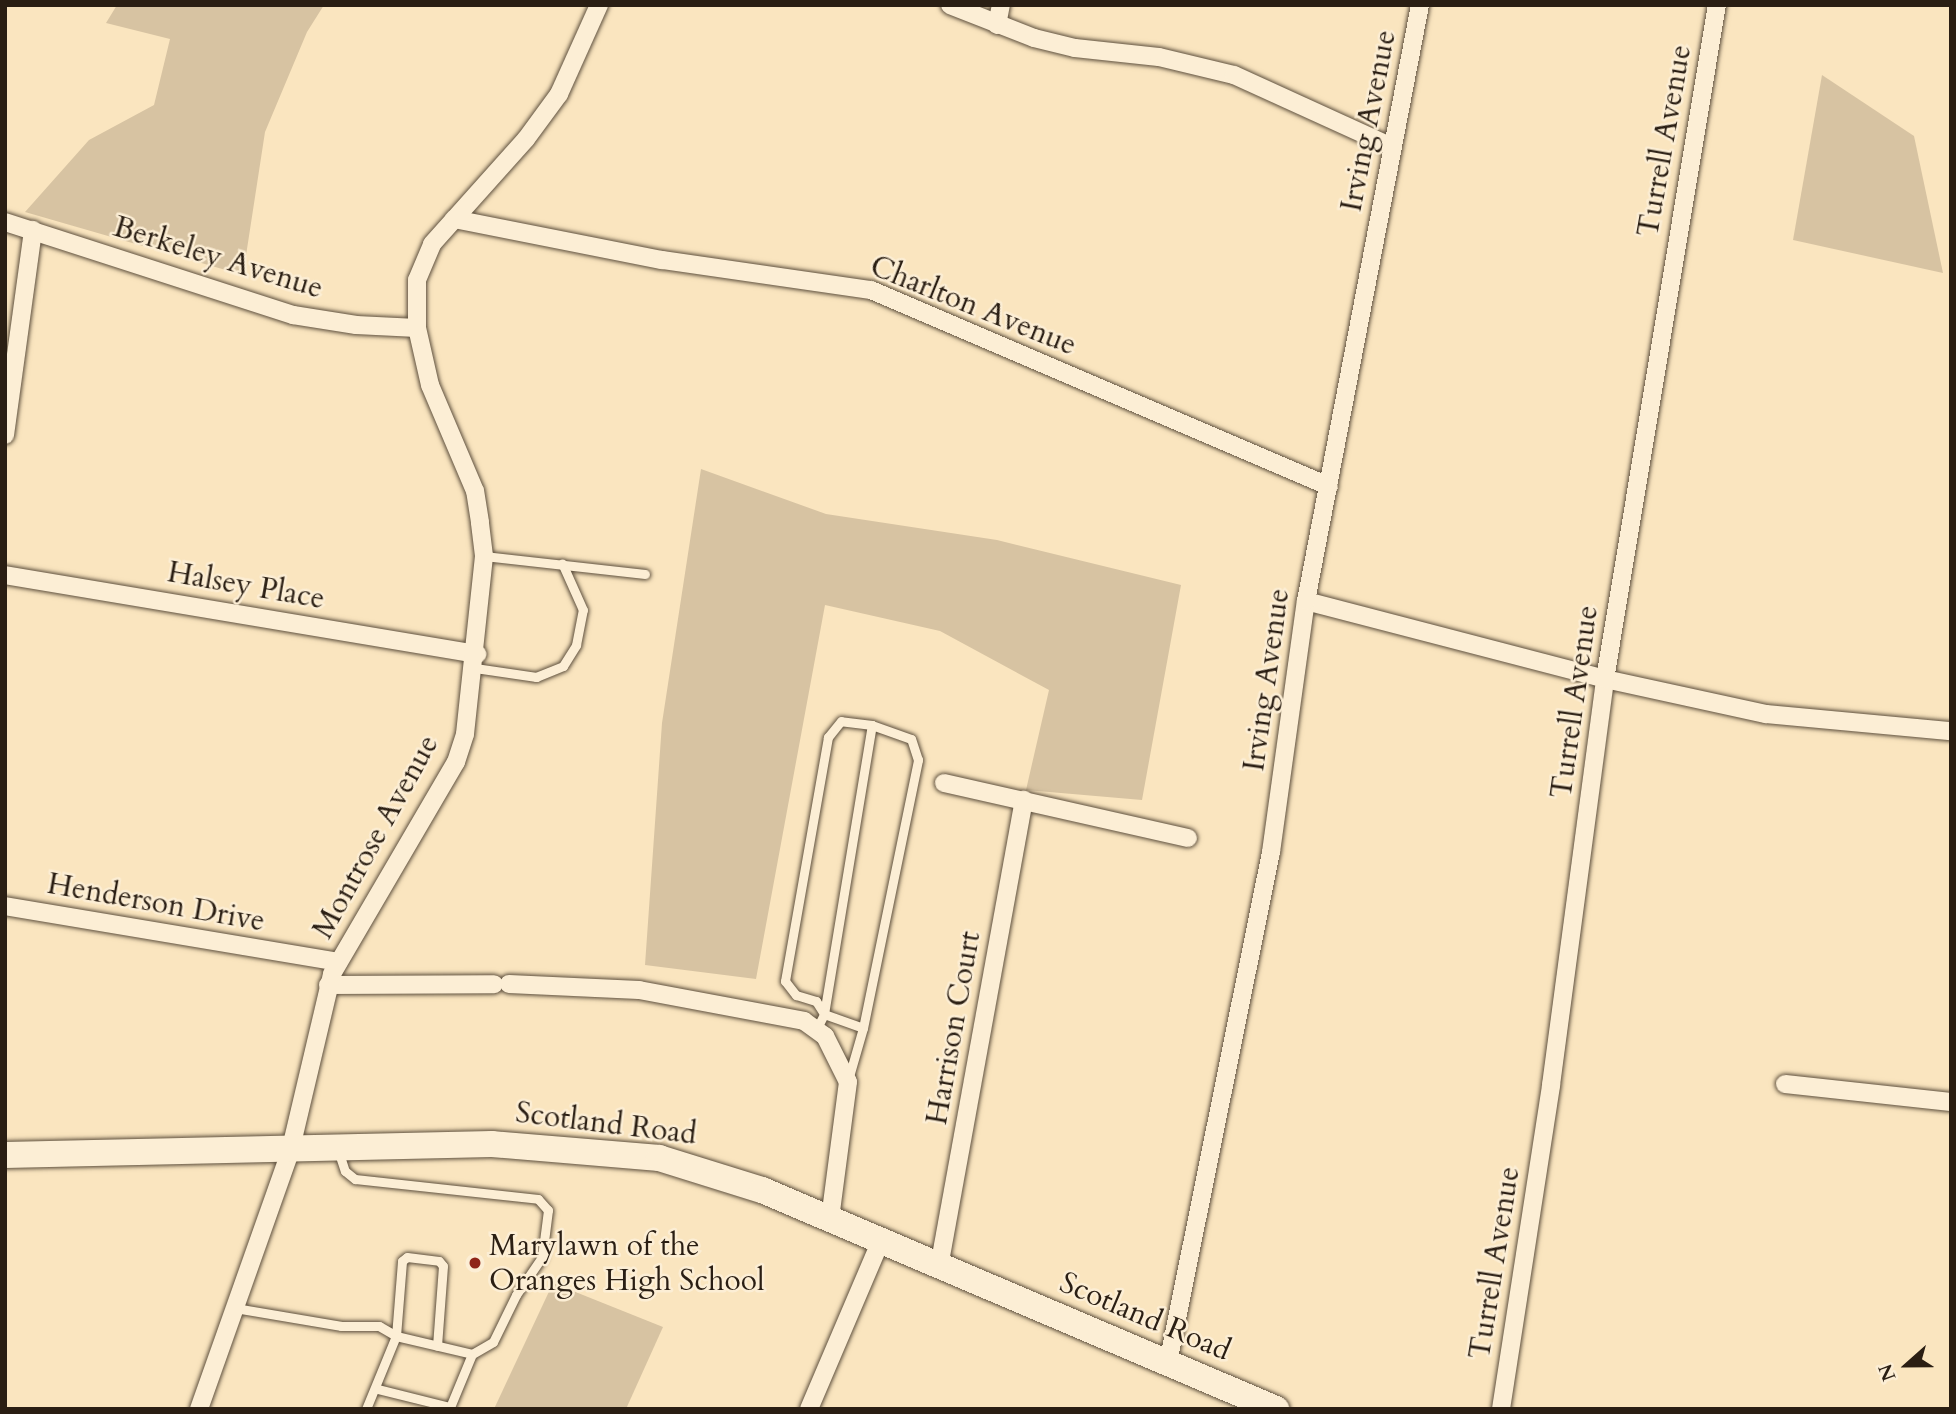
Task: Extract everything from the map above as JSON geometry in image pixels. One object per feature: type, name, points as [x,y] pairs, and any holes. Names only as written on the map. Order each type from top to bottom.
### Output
[{"type":"main road","name":"Scotland Road","points":[[5,1155],[336,1144],[492,1144],[659,1158],[711,1171],[830,1219],[1276,1409]]},
{"type":"street","name":"Montrose Avenue","points":[[199,1409],[292,1146],[328,985],[338,962],[456,762],[476,661],[484,556],[475,491],[430,385],[417,328],[417,280],[432,244],[526,139],[559,94],[599,5]]},
{"type":"street","points":[[950,5],[997,24],[1074,48],[1159,57],[1234,75],[1390,146]]},
{"type":"street","points":[[997,24],[1001,5]]},
{"type":"street","name":"Irving Avenue","points":[[1168,1363],[1271,852],[1306,601],[1390,146],[1420,5]]},
{"type":"street","name":"Turrell Avenue","points":[[1501,1409],[1551,1084],[1605,679],[1717,5]]},
{"type":"street","name":"Charlton Avenue","points":[[454,219],[662,260],[871,290],[1329,486]]},
{"type":"street","name":"Berkeley Avenue","points":[[5,222],[293,315],[356,326],[417,328]]},
{"type":"street","points":[[5,435],[33,230]]},
{"type":"street","name":"Halsey Place","points":[[5,575],[476,661]]},
{"type":"street","points":[[1306,601],[1605,679],[1766,714],[1951,731]]},
{"type":"street","points":[[944,783],[1188,838]]},
{"type":"street","name":"Harrison Court","points":[[940,1267],[1024,800]]},
{"type":"street","name":"Henderson Drive","points":[[5,906],[338,962]]},
{"type":"street","points":[[328,985],[502,984],[639,990],[820,1022],[840,1059],[848,1082],[830,1219]]},
{"type":"street","points":[[1785,1083],[1951,1101]]},
{"type":"street","points":[[809,1409],[881,1240]]},
{"type":"lane","points":[[484,556],[645,574]]},
{"type":"lane","points":[[476,661],[536,677],[563,666],[579,637],[583,610],[562,563]]},
{"type":"lane","points":[[820,1022],[816,1001],[796,995],[785,981],[828,737],[842,721],[872,725],[911,739],[918,760],[863,1028],[848,1082]]},
{"type":"lane","points":[[820,1022],[872,725]]},
{"type":"lane","points":[[820,1022],[863,1028]]},
{"type":"lane","points":[[336,1144],[345,1171],[355,1179],[538,1199],[546,1205],[542,1257],[516,1296],[493,1342],[472,1354],[450,1407],[377,1389]]},
{"type":"lane","points":[[366,1409],[377,1389],[396,1336],[402,1261],[407,1257],[439,1261],[443,1266],[437,1346]]},
{"type":"lane","points":[[235,1308],[341,1326],[379,1326],[396,1336],[472,1354]]},
{"type":"shaded area","points":[[117,5],[324,5],[307,32],[265,132],[243,275],[25,212],[89,140],[154,105],[170,39],[106,23]]},
{"type":"shaded area","points":[[1822,75],[1914,136],[1943,273],[1793,240]]},
{"type":"shaded area","points":[[701,469],[826,514],[997,540],[1181,585],[1142,800],[1026,790],[1049,690],[940,631],[825,605],[756,979],[645,965],[662,723]]},
{"type":"shaded area","points":[[553,1283],[663,1327],[626,1409],[494,1409]]},
{"type":"place","name":"Marylawn of the Oranges High School","points":[[475,1263]]}]
